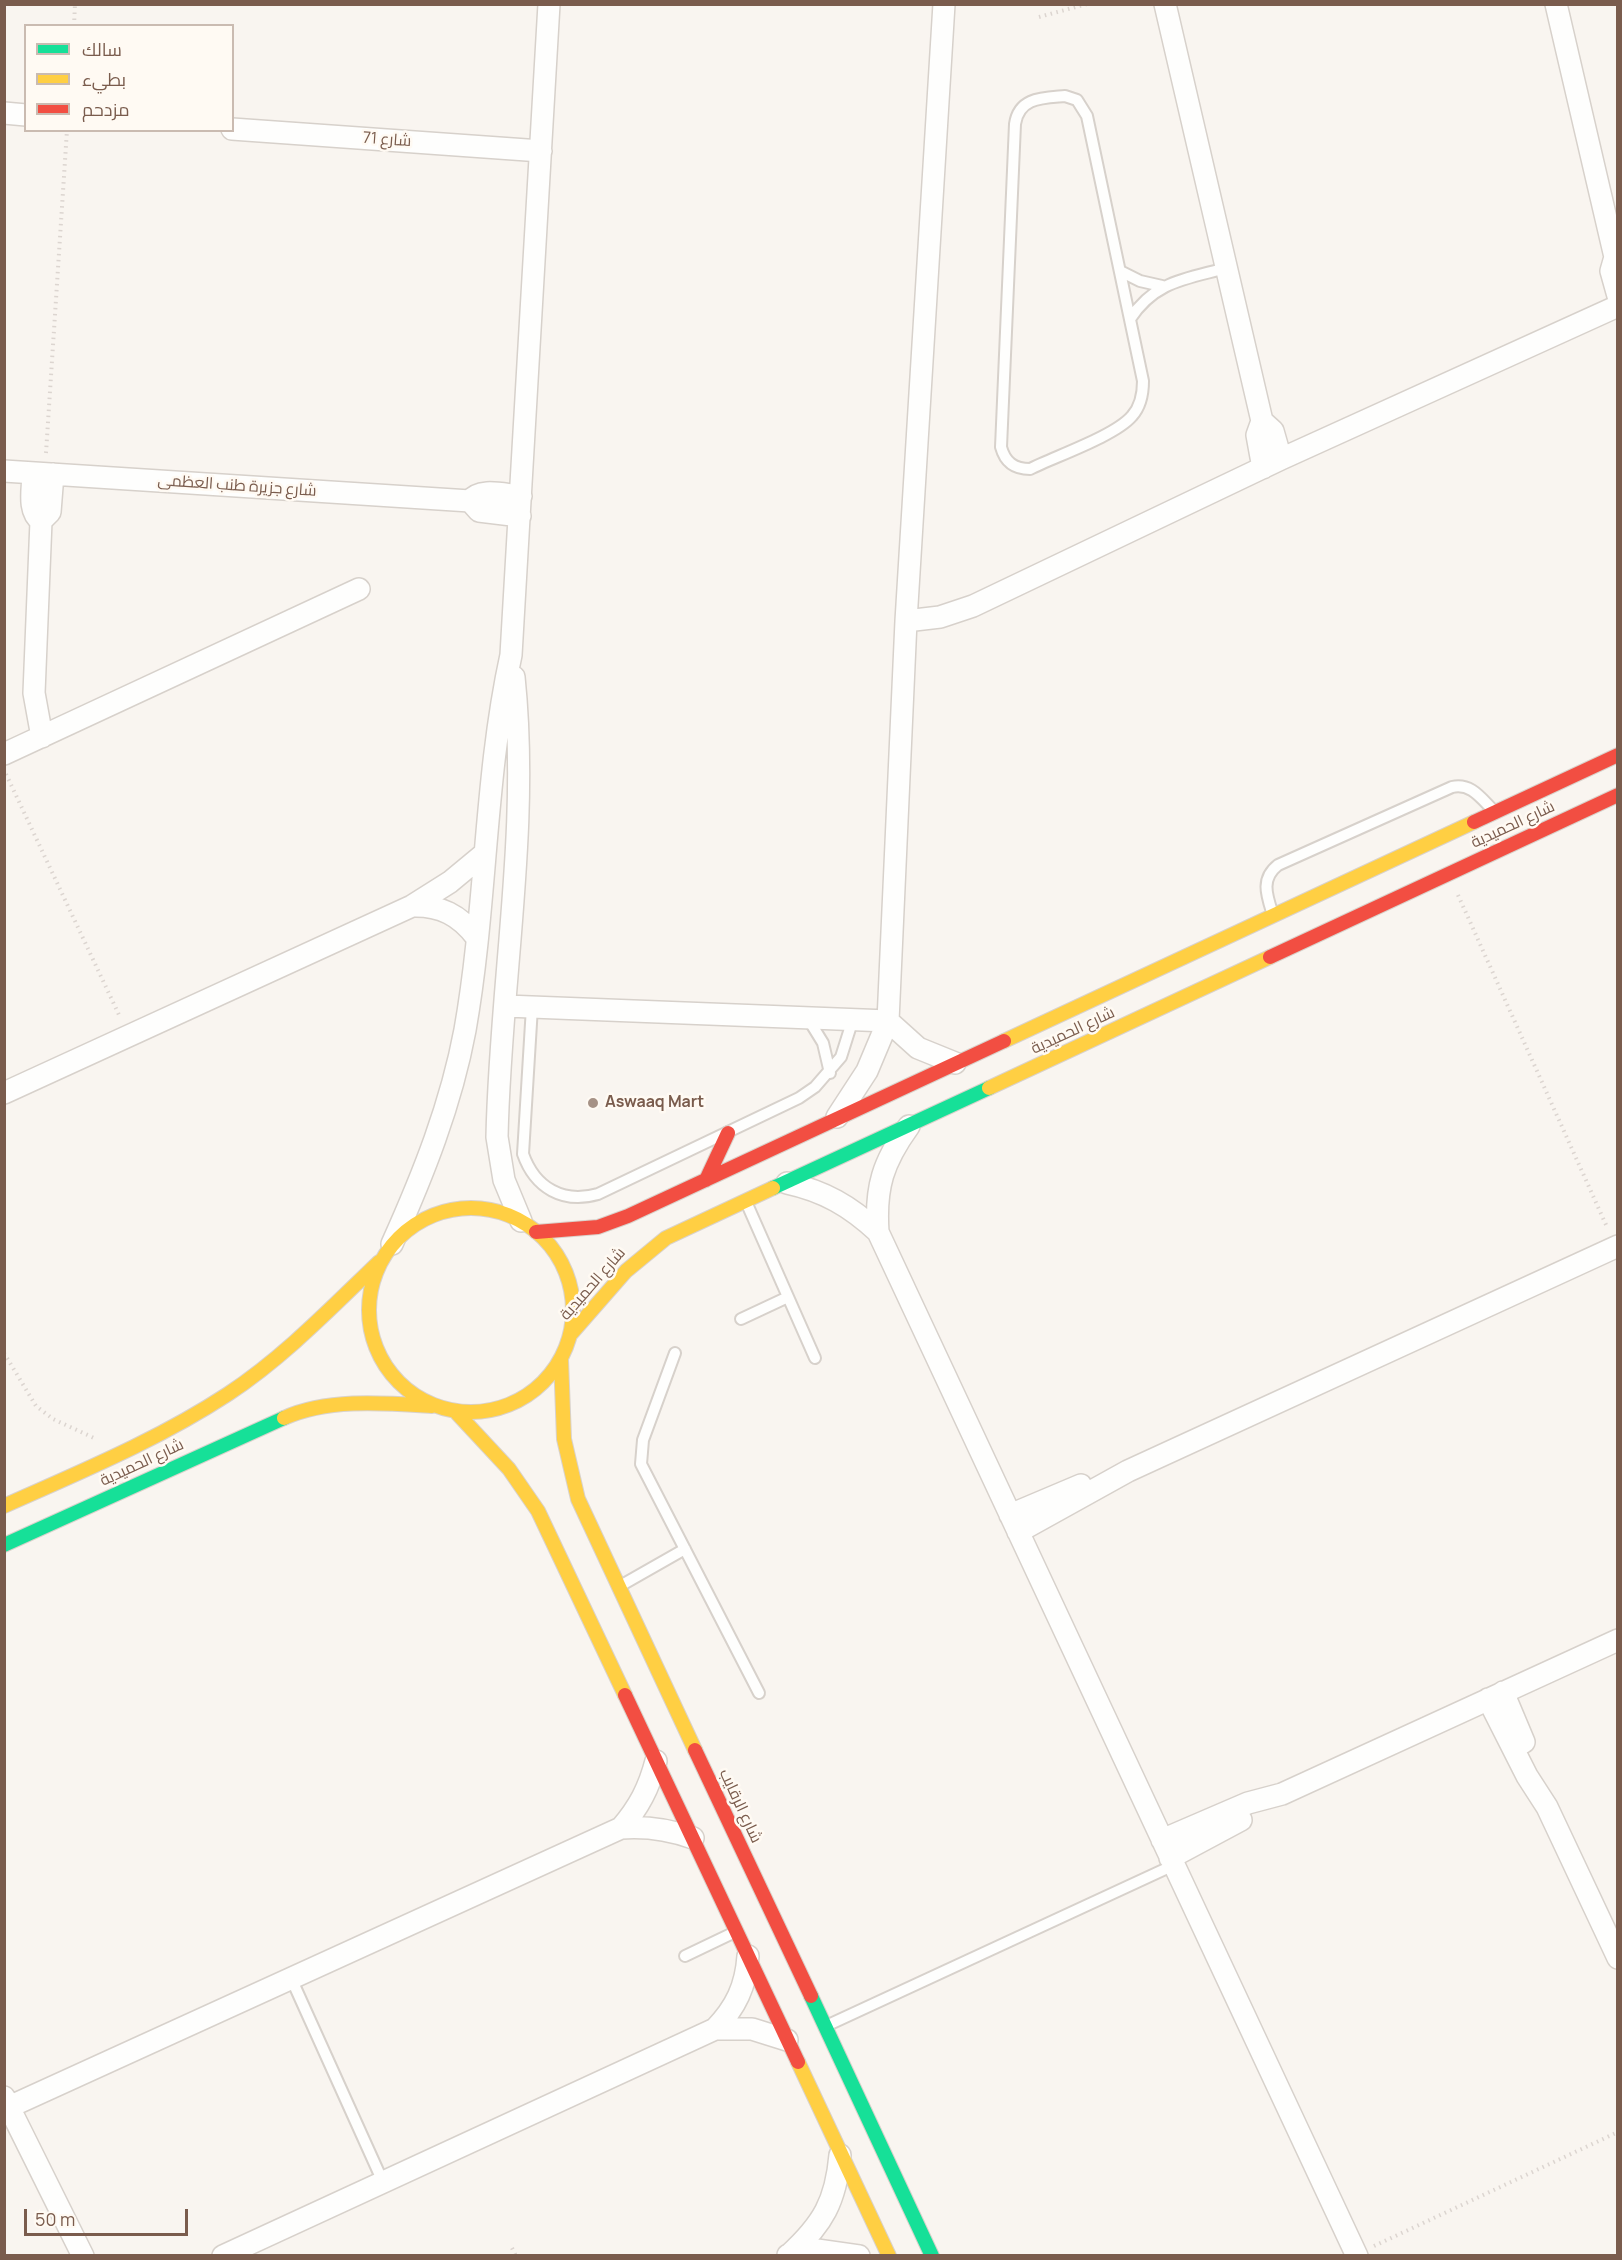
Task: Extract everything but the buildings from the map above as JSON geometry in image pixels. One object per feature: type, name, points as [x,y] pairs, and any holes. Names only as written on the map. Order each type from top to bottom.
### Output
[{"type":"street","points":[[511,655],[500,711],[477,938],[465,1027],[447,1107],[435,1142],[388,1251],[375,1274],[369,1310],[375,1345],[382,1362],[406,1389],[438,1407],[473,1413],[508,1406],[539,1387],[561,1359],[570,1335],[573,1303],[565,1271],[552,1250],[528,1227],[504,1180],[497,1137],[518,763],[511,655],[549,4]]},
{"type":"street","points":[[836,1118],[867,1071],[888,1021],[906,621],[944,4]]},
{"type":"street","points":[[1165,4],[1262,421],[1257,435],[1272,463]]},
{"type":"street","points":[[1556,4],[1616,257],[1611,271],[1617,296]]},
{"type":"street","points":[[4,113],[24,115]]},
{"type":"street","name":"شارع 71","points":[[234,129],[541,151]]},
{"type":"street","points":[[906,621],[940,617],[973,606],[1272,463],[1617,306]]},
{"type":"street","name":"شارع جزيرة طنب العظمى","points":[[4,471],[470,501],[479,511],[520,506]]},
{"type":"street","points":[[42,737],[36,716],[34,693],[41,521],[34,516],[32,507],[44,474]]},
{"type":"street","points":[[4,754],[360,588]]},
{"type":"street","name":"شارع الحميدية","points":[[528,1227],[582,1229],[614,1222],[1617,755]]},
{"type":"street","name":"شارع الحميدية","points":[[570,1335],[616,1278],[639,1256],[666,1238],[1617,795]]},
{"type":"street","points":[[4,1093],[412,906],[450,882],[485,853]]},
{"type":"street","points":[[412,906],[427,905],[456,916],[477,938]]},
{"type":"street","points":[[506,1006],[888,1021],[918,1048],[955,1063]]},
{"type":"street","points":[[909,1125],[892,1149],[881,1175],[876,1203],[878,1232],[1356,2255]]},
{"type":"street","points":[[706,1180],[728,1133]]},
{"type":"street","points":[[787,1183],[812,1189],[836,1199],[878,1232]]},
{"type":"street","points":[[388,1251],[419,1222],[453,1210],[488,1210],[528,1227]]},
{"type":"street","points":[[1014,1523],[1617,1246]]},
{"type":"street","name":"شارع الحميدية","points":[[4,1506],[184,1421],[250,1378],[290,1347],[388,1251]]},
{"type":"street","name":"شارع الرقايب","points":[[561,1359],[564,1439],[578,1499],[932,2256]]},
{"type":"street","name":"شارع الحميدية","points":[[4,1545],[296,1412],[329,1405],[363,1402],[438,1407]]},
{"type":"street","points":[[455,1411],[509,1469],[538,1510],[889,2256]]},
{"type":"street","points":[[1169,1854],[1248,1803],[1282,1794],[1617,1640]]},
{"type":"street","points":[[1496,1696],[1527,1776],[1547,1807],[1617,1958]]},
{"type":"street","points":[[621,1828],[638,1808],[650,1785],[656,1761]]},
{"type":"street","points":[[83,2256],[6,2101],[291,1978],[621,1828],[645,1827],[670,1830],[693,1838]]},
{"type":"street","points":[[223,2256],[715,2029],[730,2014],[740,1996],[746,1976],[748,1956]]},
{"type":"street","points":[[715,2029],[752,2030],[787,2040]]},
{"type":"street","points":[[788,2255],[812,2235],[828,2210],[838,2182],[841,2152]]},
{"type":"street","points":[[788,2255],[817,2250],[859,2256]]},
{"type":"lane","points":[[1065,96],[1077,100],[1085,110],[1120,271],[1143,381],[1143,393],[1134,414],[1115,429],[1030,469],[1014,467],[1007,462],[1001,447],[1015,124],[1019,110],[1030,101],[1065,96]]},
{"type":"lane","points":[[1120,271],[1140,281],[1162,285],[1227,268]]},
{"type":"lane","points":[[1130,319],[1144,300],[1162,285]]},
{"type":"lane","points":[[1273,915],[1265,884],[1271,870],[1278,865],[1452,787],[1471,788],[1495,812]]},
{"type":"lane","points":[[531,1007],[523,1154],[533,1176],[552,1191],[574,1198],[598,1194],[799,1098],[830,1073],[845,1047],[853,1019]]},
{"type":"lane","points":[[807,1017],[823,1043],[830,1073]]},
{"type":"lane","points":[[746,1201],[815,1358]]},
{"type":"lane","points":[[741,1319],[788,1297]]},
{"type":"lane","points":[[675,1353],[640,1452],[641,1464],[759,1693]]},
{"type":"lane","points":[[619,1586],[685,1549]]},
{"type":"lane","points":[[826,2026],[1169,1854]]},
{"type":"lane","points":[[685,1956],[736,1931]]},
{"type":"lane","points":[[291,1978],[384,2182]]},
{"type":"path","points":[[74,24],[75,4]]},
{"type":"path","points":[[1039,17],[1087,4]]},
{"type":"path","points":[[44,474],[67,132]]},
{"type":"path","points":[[4,770],[129,1036]]},
{"type":"path","points":[[1448,874],[1617,1246]]},
{"type":"path","points":[[4,1353],[36,1406],[53,1419],[91,1436],[102,1448],[106,1459]]},
{"type":"path","points":[[1356,2255],[1617,2132]]},
{"type":"path","points":[[512,2248],[516,2256]]},
{"type":"traffic: fast","points":[[773,1188],[989,1088]]},
{"type":"traffic: fast","points":[[4,1545],[284,1418]]},
{"type":"traffic: fast","points":[[811,1996],[932,2256]]},
{"type":"traffic: slow","points":[[1004,1041],[1474,822]]},
{"type":"traffic: slow","points":[[989,1088],[1270,957]]},
{"type":"traffic: slow","points":[[570,1335],[626,1271],[666,1238],[773,1188]]},
{"type":"traffic: slow","points":[[471,1208],[501,1212],[519,1220],[536,1231],[550,1245],[569,1280],[573,1310],[569,1340],[561,1358],[550,1375],[536,1389],[501,1408],[471,1412],[441,1408],[423,1400],[406,1389],[392,1375],[373,1340],[369,1310],[373,1280],[381,1262],[392,1245],[406,1231],[441,1212],[471,1208]]},
{"type":"traffic: slow","points":[[4,1506],[146,1441],[228,1394],[288,1348],[379,1262]]},
{"type":"traffic: slow","points":[[561,1359],[564,1439],[578,1499],[695,1750]]},
{"type":"traffic: slow","points":[[284,1418],[319,1407],[357,1403],[432,1406]]},
{"type":"traffic: slow","points":[[455,1411],[509,1469],[538,1511],[625,1695]]},
{"type":"traffic: slow","points":[[798,2062],[889,2256]]},
{"type":"traffic: jam","points":[[1474,822],[1618,755]]},
{"type":"traffic: jam","points":[[1270,957],[1618,795]]},
{"type":"traffic: jam","points":[[536,1232],[598,1227],[628,1216],[1004,1041]]},
{"type":"traffic: jam","points":[[706,1180],[728,1133]]},
{"type":"traffic: jam","points":[[625,1695],[798,2062]]},
{"type":"traffic: jam","points":[[695,1750],[811,1996]]},
{"type":"place","name":"Aswaaq Mart","points":[[593,1103]]}]
